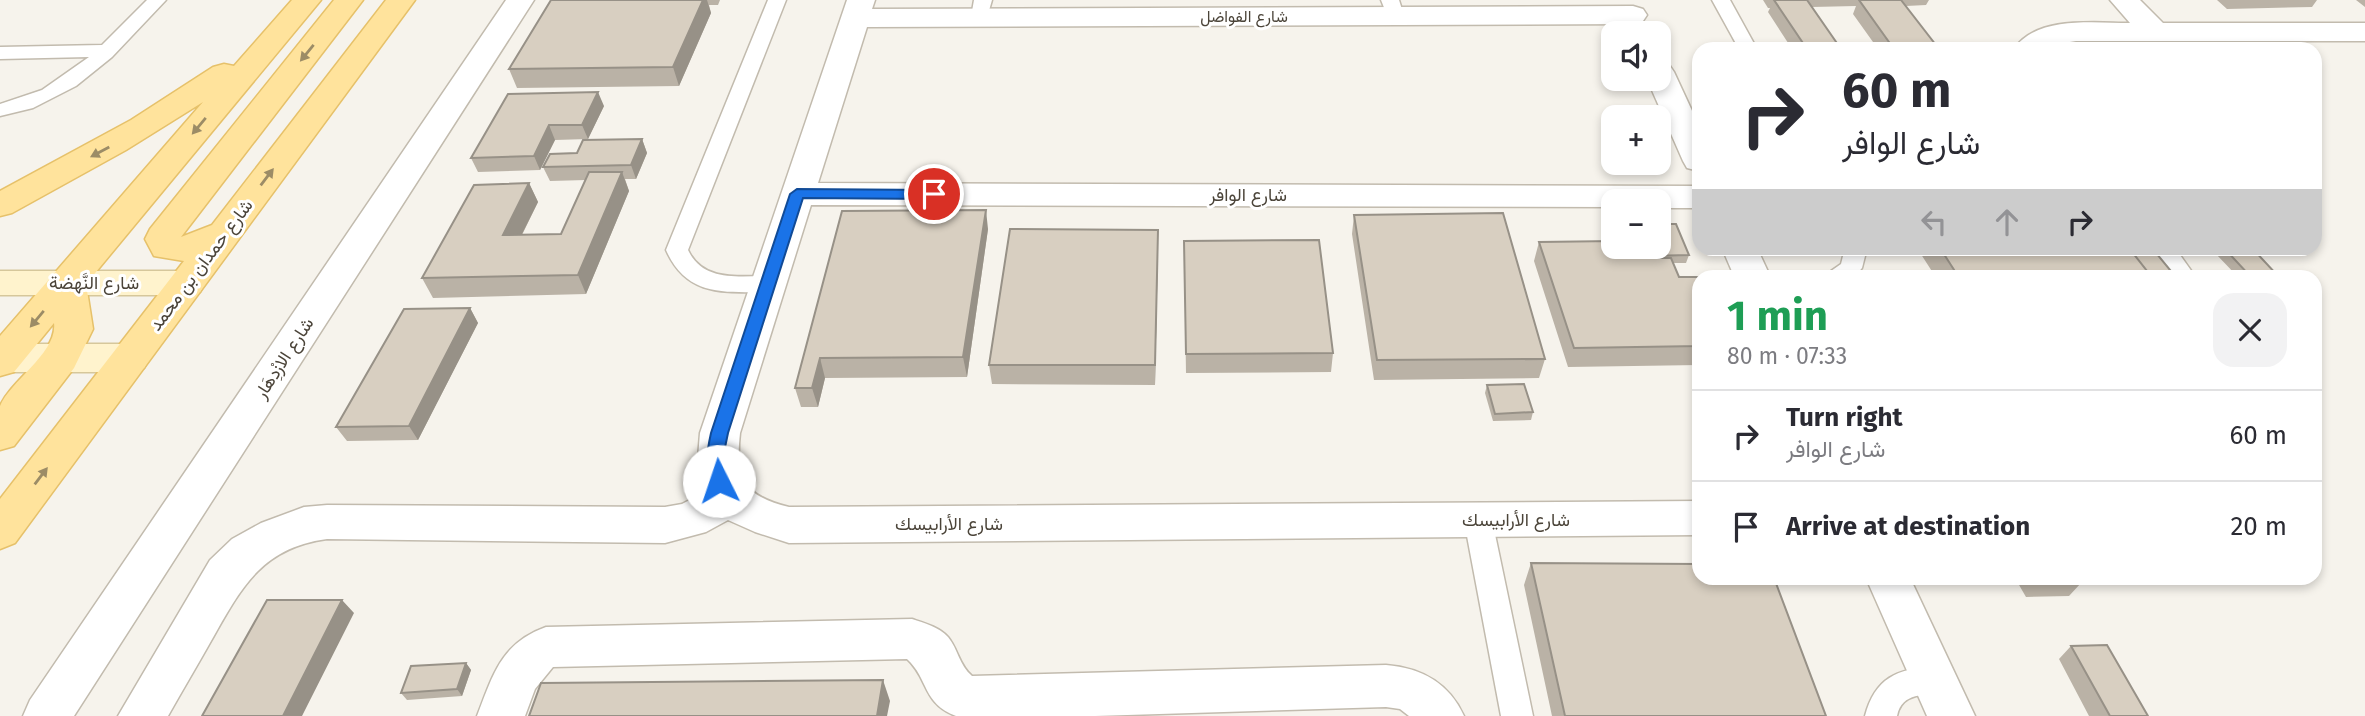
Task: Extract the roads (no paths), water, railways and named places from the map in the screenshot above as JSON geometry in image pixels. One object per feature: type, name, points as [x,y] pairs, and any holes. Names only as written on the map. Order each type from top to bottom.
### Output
[{"type":"main road","points":[[1,359],[307,0]]},
{"type":"main road","points":[[225,233],[182,250],[166,247],[163,239],[175,218],[349,0]]},
{"type":"main road","name":"شارع حمدان بن محمد","points":[[0,531],[401,0]]},
{"type":"main road","points":[[0,205],[160,118],[278,32]]},
{"type":"main road","points":[[0,435],[60,358],[74,329],[68,282]]},
{"type":"street","name":"شارع الازْدِهَار","points":[[47,716],[520,0]]},
{"type":"street","points":[[2124,0],[2155,32]]},
{"type":"street","name":"شارع الفواضل","points":[[858,9],[1393,8],[1634,16]]},
{"type":"street","points":[[142,716],[226,573],[248,552],[276,536],[304,526],[327,522],[665,525],[691,520],[730,498],[719,481],[715,457],[720,433],[858,9]]},
{"type":"street","points":[[2038,42],[2058,34],[2365,32]]},
{"type":"street","points":[[1668,91],[1692,145]]},
{"type":"street","name":"شارع الوافر","points":[[797,194],[1692,197]]},
{"type":"street","name":"شارع النَّهضة","points":[[0,283],[187,283]]},
{"type":"street","points":[[1,359],[130,358]]},
{"type":"street","name":"شارع الأرابيسك","points":[[730,498],[745,510],[764,519],[789,525],[1692,519]]},
{"type":"street","points":[[1891,585],[1943,698]]},
{"type":"street","points":[[501,716],[523,663],[546,647],[912,639],[926,645],[935,655],[943,682],[952,691],[966,698],[1401,687],[1415,691],[1428,701],[1440,716]]},
{"type":"lane","points":[[0,110],[37,100],[76,80],[157,0]]},
{"type":"lane","points":[[768,284],[713,282],[696,276],[682,265],[677,250],[777,0]]},
{"type":"lane","points":[[1721,0],[1744,42]]},
{"type":"lane","points":[[0,53],[106,51]]},
{"type":"lane","points":[[1478,520],[1517,716]]},
{"type":"lane","points":[[1881,716],[1886,696],[1898,686],[1912,681],[1943,698]]}]
